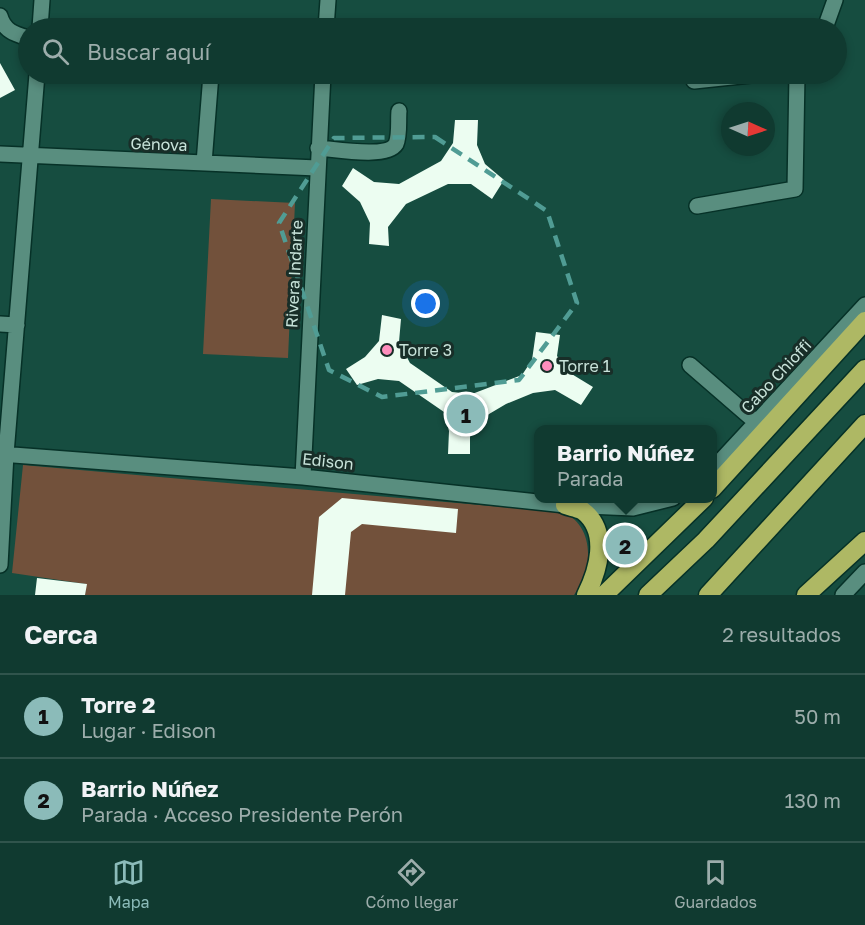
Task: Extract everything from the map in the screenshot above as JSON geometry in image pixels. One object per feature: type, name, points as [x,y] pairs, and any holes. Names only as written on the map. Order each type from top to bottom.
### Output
[{"type":"highway","points":[[717,484],[865,321]]},
{"type":"highway","points":[[648,595],[706,540],[865,369]]},
{"type":"highway","points":[[708,595],[865,424]]},
{"type":"highway","points":[[604,595],[699,503]]},
{"type":"highway","points":[[565,505],[582,511],[595,530],[599,544],[597,574],[586,595]]},
{"type":"highway","points":[[806,595],[865,541]]},
{"type":"street","points":[[41,18],[42,0]]},
{"type":"street","points":[[327,18],[328,0]]},
{"type":"street","points":[[829,18],[835,0]]},
{"type":"street","points":[[0,16],[2,25],[18,35]]},
{"type":"street","points":[[0,565],[3,454],[17,325],[36,84]]},
{"type":"street","points":[[204,163],[210,84]]},
{"type":"street","name":"Rivera Indarte","points":[[303,477],[322,84]]},
{"type":"street","points":[[698,206],[795,189],[796,84]]},
{"type":"street","points":[[318,148],[377,153],[393,148],[397,141],[399,111]]},
{"type":"street","name":"Génova","points":[[0,154],[317,168]]},
{"type":"street","name":"Cabo Chioffi","points":[[717,465],[865,305]]},
{"type":"street","points":[[0,324],[17,325]]},
{"type":"street","points":[[690,365],[757,423]]},
{"type":"street","name":"Edison","points":[[3,454],[303,477],[534,502]]},
{"type":"street","name":"Edison","points":[[546,503],[633,508],[659,503]]},
{"type":"street","points":[[852,592],[865,572]]},
{"type":"highlighted area","points":[[435,137],[547,211],[577,303],[519,380],[382,397],[329,370],[279,223],[334,138]]},
{"type":"shaded area","points":[[211,199],[295,203],[288,358],[203,354]]},
{"type":"shaded area","points":[[23,465],[503,507],[552,508],[570,516],[579,525],[585,536],[588,560],[581,584],[574,595],[85,595],[86,584],[12,573]]},
{"type":"building","points":[[0,63],[15,90],[0,98]]},
{"type":"building","points":[[455,120],[478,120],[477,145],[485,164],[504,180],[492,199],[471,184],[448,184],[406,204],[388,227],[389,246],[369,244],[370,223],[360,202],[342,186],[353,168],[374,182],[399,184],[441,161],[453,143]]},
{"type":"building","points":[[382,315],[401,319],[399,342],[410,363],[452,392],[472,394],[522,375],[532,360],[536,332],[560,335],[557,356],[570,373],[593,387],[581,405],[555,390],[533,393],[506,404],[484,417],[470,432],[470,454],[448,454],[449,431],[444,412],[399,381],[378,379],[357,385],[346,369],[365,357],[379,341]]},
{"type":"building","points":[[342,498],[458,509],[456,533],[362,524],[351,532],[345,595],[312,595],[319,517]]},
{"type":"building","points":[[37,578],[87,584],[85,595],[35,595]]},
{"type":"place","name":"Torre 3","points":[[387,350]]},
{"type":"place","name":"Torre 1","points":[[547,366]]},
{"type":"place","name":"Torre 2","points":[[466,414]]},
{"type":"place","name":"Barrio Núñez","points":[[625,545]]}]
